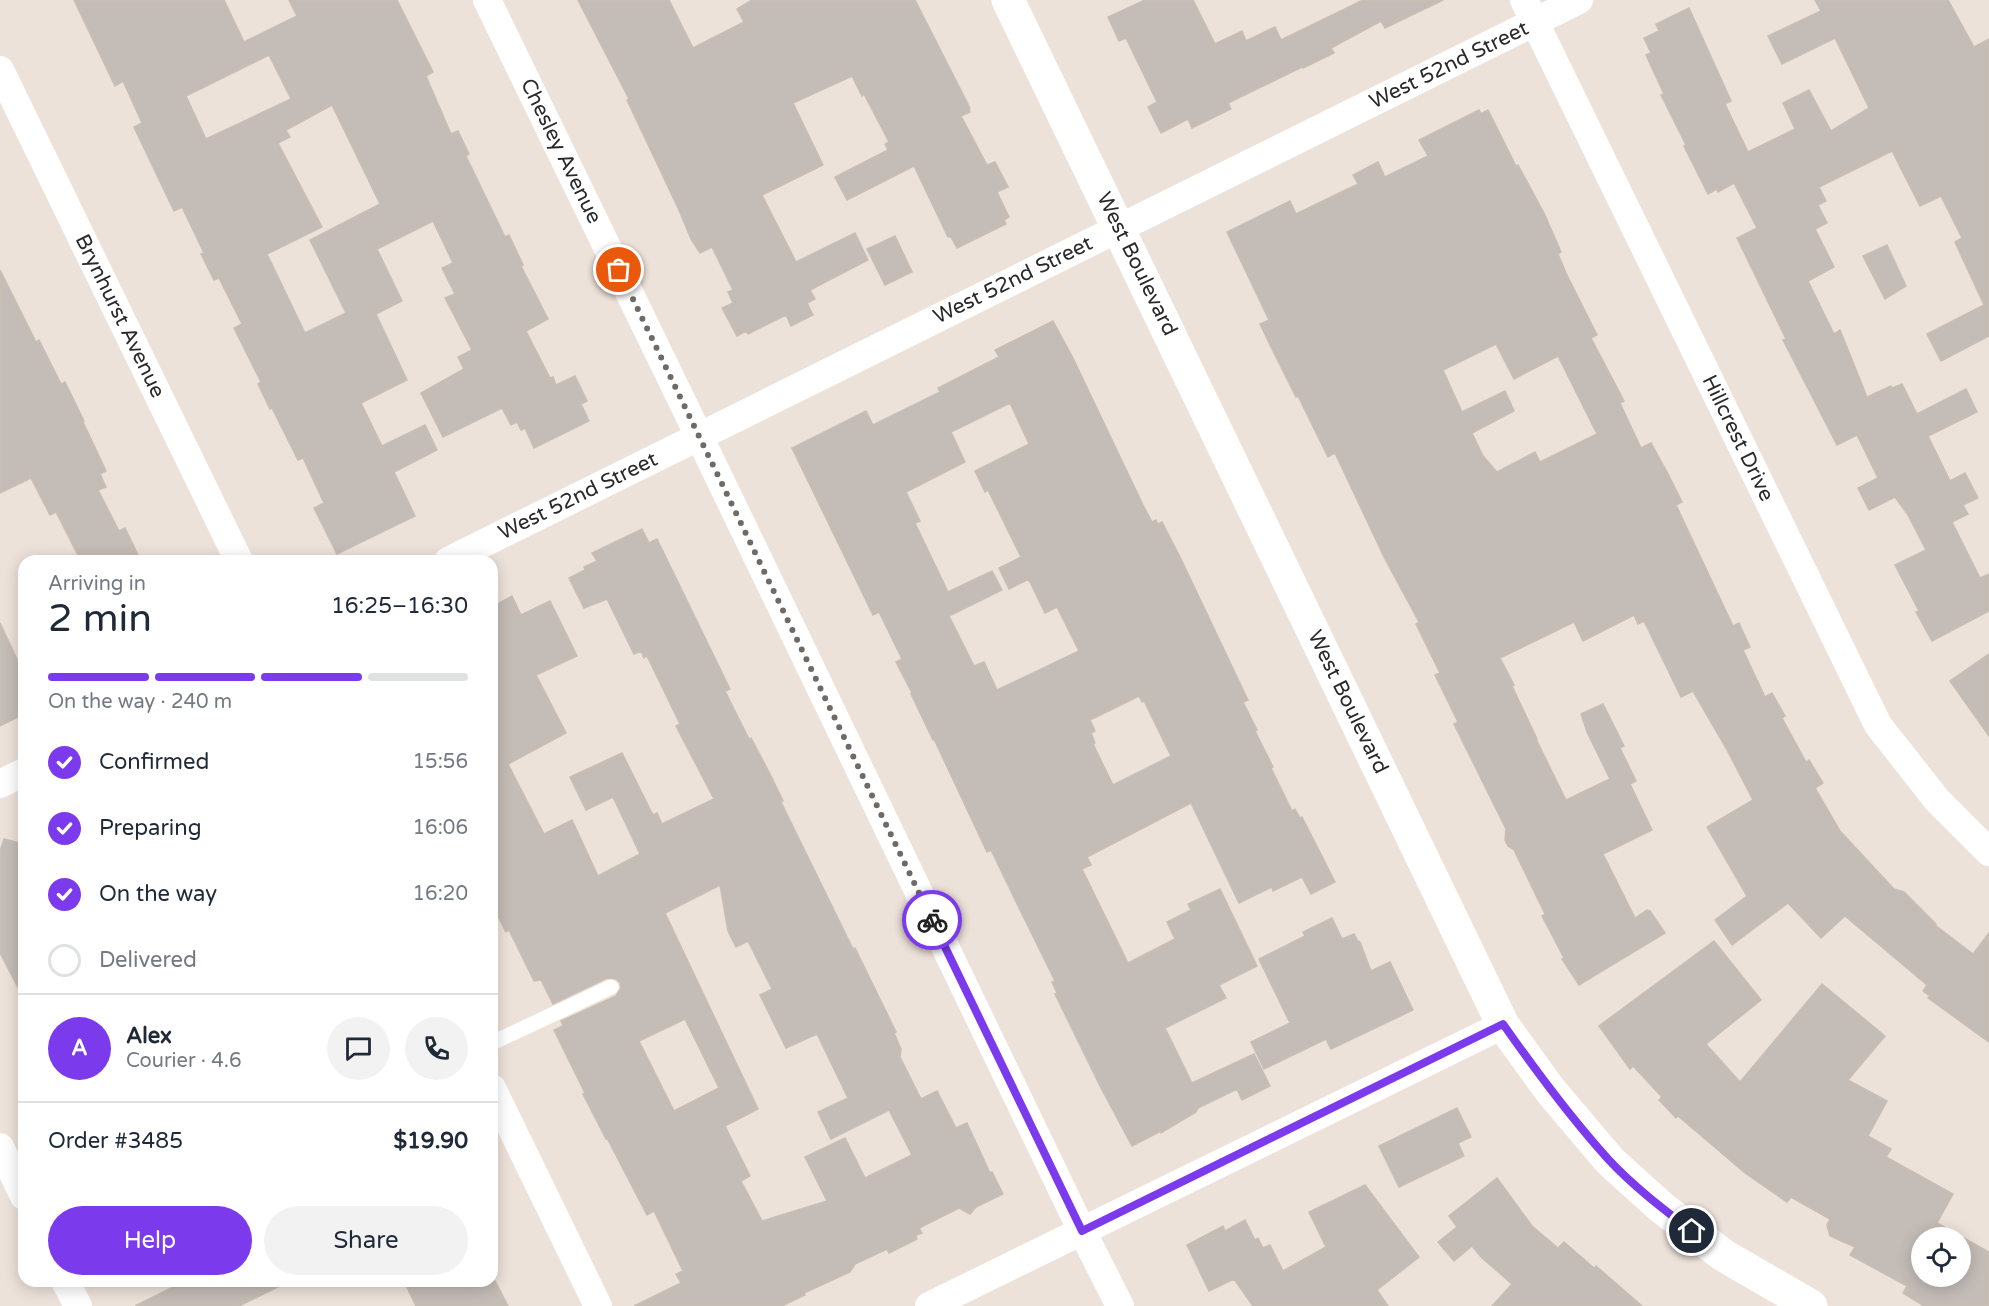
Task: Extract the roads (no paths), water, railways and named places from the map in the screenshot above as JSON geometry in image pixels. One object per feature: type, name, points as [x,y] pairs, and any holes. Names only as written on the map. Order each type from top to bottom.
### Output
[{"type":"street","name":"Chesley Avenue","points":[[488,0],[1120,1306]]},
{"type":"street","name":"West Boulevard","points":[[1008,0],[1503,1024],[1550,1090],[1610,1161],[1661,1207],[1723,1255],[1811,1306]]},
{"type":"street","name":"West 52nd Street","points":[[460,555],[1119,228],[1529,11],[1579,0]]},
{"type":"street","name":"Hillcrest Drive","points":[[1529,11],[1878,725],[1937,800],[1989,852]]},
{"type":"street","name":"Brynhurst Avenue","points":[[0,70],[236,555]]},
{"type":"street","points":[[0,784],[18,775]]},
{"type":"street","points":[[929,1306],[1503,1024]]},
{"type":"street","points":[[498,1100],[598,1306]]},
{"type":"street","points":[[0,1146],[18,1184]]},
{"type":"street","points":[[68,1287],[78,1306]]},
{"type":"lane","points":[[498,1040],[611,987]]}]
